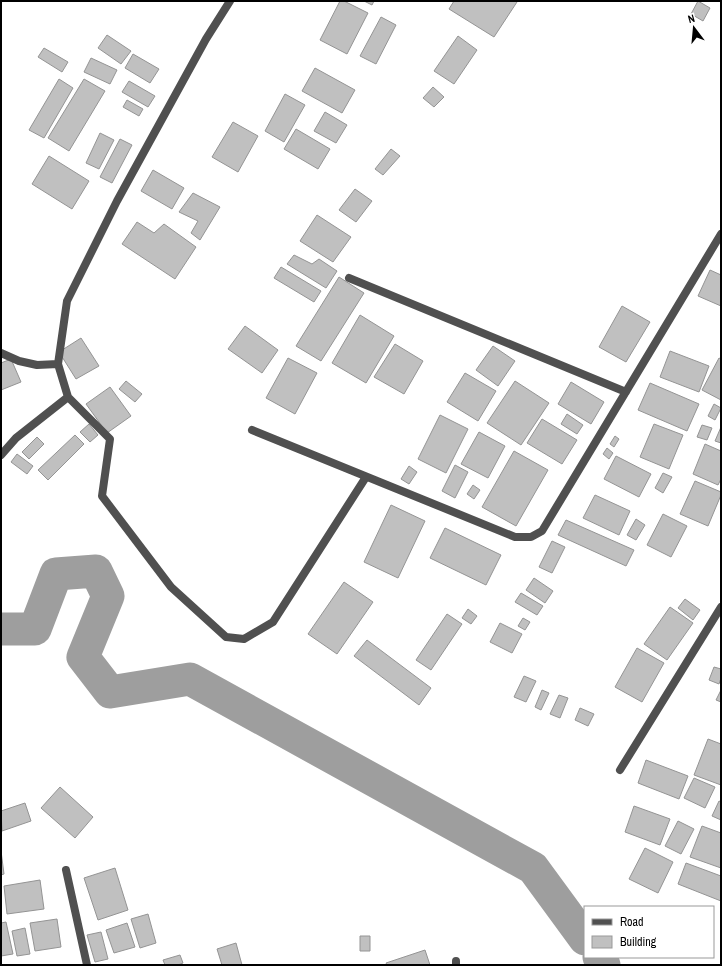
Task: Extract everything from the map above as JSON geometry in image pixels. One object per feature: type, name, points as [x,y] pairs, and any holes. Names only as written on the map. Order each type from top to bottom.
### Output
[{"type":"street","points":[[230,1],[206,39],[117,200],[72,288],[67,301],[58,364],[68,397],[110,439],[102,496],[171,587],[226,637],[244,639],[273,622],[366,477]]},
{"type":"street","points":[[252,430],[515,537],[531,537],[542,531],[721,234]]},
{"type":"street","points":[[348,278],[626,392]]},
{"type":"street","points":[[1,353],[19,361],[37,365],[58,364]]},
{"type":"street","points":[[1,455],[16,438],[68,397]]},
{"type":"street","points":[[620,770],[721,607]]},
{"type":"street","points":[[66,870],[87,965]]},
{"type":"building","points":[[340,1],[344,1],[368,13],[347,54],[320,40]]},
{"type":"building","points":[[364,1],[374,1],[372,5]]},
{"type":"building","points":[[454,1],[517,2],[494,37],[449,9]]},
{"type":"building","points":[[698,1],[710,8],[703,21],[691,14]]},
{"type":"building","points":[[381,17],[396,25],[376,64],[360,56]]},
{"type":"building","points":[[107,35],[131,51],[121,64],[98,48]]},
{"type":"building","points":[[458,36],[477,50],[454,84],[434,71]]},
{"type":"building","points":[[44,48],[68,62],[62,72],[38,57]]},
{"type":"building","points":[[133,54],[159,69],[150,83],[125,68]]},
{"type":"building","points":[[91,58],[117,70],[110,84],[84,72]]},
{"type":"building","points":[[315,68],[355,90],[342,113],[302,91]]},
{"type":"building","points":[[59,79],[73,88],[44,138],[29,130]]},
{"type":"building","points":[[84,79],[105,91],[69,151],[48,138]]},
{"type":"building","points":[[129,81],[155,96],[148,107],[122,92]]},
{"type":"building","points":[[433,87],[444,97],[434,107],[423,98]]},
{"type":"building","points":[[285,94],[305,105],[284,142],[265,131]]},
{"type":"building","points":[[127,100],[143,109],[139,116],[123,107]]},
{"type":"building","points":[[325,112],[347,125],[336,143],[314,131]]},
{"type":"building","points":[[233,122],[258,136],[238,172],[212,157]]},
{"type":"building","points":[[296,129],[330,149],[318,169],[284,149]]},
{"type":"building","points":[[100,133],[114,140],[99,169],[86,163]]},
{"type":"building","points":[[120,139],[132,145],[112,183],[100,177]]},
{"type":"building","points":[[391,149],[400,156],[383,175],[375,169]]},
{"type":"building","points":[[49,156],[89,181],[72,209],[32,184]]},
{"type":"building","points":[[153,170],[184,188],[172,209],[141,191]]},
{"type":"building","points":[[355,189],[372,201],[356,222],[339,210]]},
{"type":"building","points":[[193,193],[220,207],[200,240],[191,233],[198,221],[179,212]]},
{"type":"building","points":[[317,215],[351,237],[333,262],[300,241]]},
{"type":"building","points":[[137,222],[154,233],[164,224],[196,247],[175,279],[122,244]]},
{"type":"building","points":[[294,255],[312,264],[319,259],[337,271],[326,288],[287,264]]},
{"type":"building","points":[[281,267],[321,291],[314,302],[274,278]]},
{"type":"building","points":[[710,270],[721,275],[721,306],[698,296]]},
{"type":"building","points":[[339,277],[364,293],[321,361],[296,346]]},
{"type":"building","points":[[622,306],[650,322],[626,362],[599,347]]},
{"type":"building","points":[[360,315],[394,336],[366,383],[332,363]]},
{"type":"building","points":[[245,326],[278,350],[262,373],[228,349]]},
{"type":"building","points":[[81,338],[99,366],[76,379],[59,352]]},
{"type":"building","points":[[395,344],[423,361],[404,394],[374,377]]},
{"type":"building","points":[[493,346],[515,361],[498,386],[476,370]]},
{"type":"building","points":[[670,351],[709,366],[699,392],[660,377]]},
{"type":"building","points":[[288,358],[317,373],[295,414],[266,398]]},
{"type":"building","points":[[719,358],[721,359],[721,400],[702,390]]},
{"type":"building","points":[[11,359],[21,382],[1,390],[1,363]]},
{"type":"building","points":[[465,373],[496,391],[478,421],[447,402]]},
{"type":"building","points":[[126,381],[142,394],[135,402],[119,389]]},
{"type":"building","points":[[515,381],[549,403],[521,445],[487,423]]},
{"type":"building","points":[[571,382],[604,402],[591,424],[558,404]]},
{"type":"building","points":[[650,383],[699,404],[687,431],[638,410]]},
{"type":"building","points":[[110,387],[131,416],[107,433],[86,404]]},
{"type":"building","points":[[714,404],[721,408],[715,420],[708,416]]},
{"type":"building","points":[[567,414],[583,425],[577,434],[561,424]]},
{"type":"building","points":[[440,415],[468,429],[446,473],[418,459]]},
{"type":"building","points":[[542,419],[577,440],[562,464],[527,443]]},
{"type":"building","points":[[89,424],[98,435],[90,442],[80,432]]},
{"type":"building","points":[[654,424],[683,435],[669,469],[640,457]]},
{"type":"building","points":[[702,425],[712,428],[707,440],[697,437]]},
{"type":"building","points":[[721,427],[721,443],[715,441]]},
{"type":"building","points":[[479,432],[505,446],[488,478],[461,464]]},
{"type":"building","points":[[75,435],[84,444],[48,480],[38,470]]},
{"type":"building","points":[[615,436],[619,439],[614,447],[610,444]]},
{"type":"building","points":[[37,437],[44,444],[29,459],[22,452]]},
{"type":"building","points":[[705,444],[721,451],[721,479],[718,485],[693,474]]},
{"type":"building","points":[[607,448],[613,453],[609,459],[603,454]]},
{"type":"building","points":[[514,451],[548,470],[516,526],[482,507]]},
{"type":"building","points":[[17,454],[33,466],[27,474],[11,462]]},
{"type":"building","points":[[616,456],[651,474],[639,497],[604,479]]},
{"type":"building","points":[[455,465],[468,472],[455,498],[442,491]]},
{"type":"building","points":[[409,466],[417,472],[409,484],[401,479]]},
{"type":"building","points":[[663,473],[672,477],[663,493],[655,488]]},
{"type":"building","points":[[695,481],[721,492],[708,526],[680,514]]},
{"type":"building","points":[[473,485],[480,490],[474,499],[467,494]]},
{"type":"building","points":[[595,495],[630,511],[619,535],[583,518]]},
{"type":"building","points":[[391,505],[425,521],[398,578],[364,562]]},
{"type":"building","points":[[663,514],[687,526],[671,557],[647,545]]},
{"type":"building","points":[[636,519],[645,525],[636,540],[627,535]]},
{"type":"building","points":[[566,520],[634,550],[626,566],[558,535]]},
{"type":"building","points":[[445,528],[501,555],[486,585],[430,558]]},
{"type":"building","points":[[552,541],[565,547],[552,573],[539,567]]},
{"type":"building","points":[[534,578],[553,591],[545,603],[526,590]]},
{"type":"building","points":[[344,582],[373,602],[337,654],[308,634]]},
{"type":"building","points":[[521,593],[543,606],[537,615],[515,602]]},
{"type":"building","points":[[685,599],[700,610],[693,620],[678,608]]},
{"type":"building","points":[[670,607],[693,623],[667,660],[644,644]]},
{"type":"building","points":[[468,609],[477,616],[471,624],[462,618]]},
{"type":"building","points":[[447,614],[462,624],[431,670],[416,660]]},
{"type":"building","points":[[523,618],[530,622],[525,630],[518,626]]},
{"type":"building","points":[[500,623],[522,634],[512,653],[490,642]]},
{"type":"building","points":[[367,640],[431,688],[419,705],[354,656]]},
{"type":"building","points":[[637,648],[664,663],[642,702],[615,687]]},
{"type":"building","points":[[714,667],[721,669],[719,684],[709,680]]},
{"type":"building","points":[[524,676],[536,681],[526,702],[514,697]]},
{"type":"building","points":[[542,690],[549,693],[541,710],[535,707]]},
{"type":"building","points":[[721,690],[721,702],[716,700]]},
{"type":"building","points":[[559,695],[568,698],[560,718],[550,714]]},
{"type":"building","points":[[580,708],[594,714],[588,726],[575,720]]},
{"type":"building","points":[[708,739],[721,744],[721,785],[694,775]]},
{"type":"building","points":[[646,760],[688,776],[679,799],[638,783]]},
{"type":"building","points":[[694,778],[715,787],[705,808],[684,798]]},
{"type":"building","points":[[60,787],[93,817],[75,838],[41,808]]},
{"type":"building","points":[[719,801],[721,802],[721,820],[712,816]]},
{"type":"building","points":[[25,803],[31,821],[2,831],[1,811]]},
{"type":"building","points":[[634,806],[670,819],[660,845],[625,832]]},
{"type":"building","points":[[678,821],[694,829],[681,854],[665,846]]},
{"type":"building","points":[[702,826],[721,833],[721,868],[690,857]]},
{"type":"building","points":[[645,848],[673,862],[658,893],[629,879]]},
{"type":"building","points":[[1,851],[4,874],[1,875]]},
{"type":"building","points":[[686,863],[721,876],[721,901],[678,884]]},
{"type":"building","points":[[115,868],[128,910],[98,920],[84,878]]},
{"type":"building","points":[[40,880],[44,909],[7,914],[4,886]]},
{"type":"building","points":[[148,914],[156,943],[140,948],[131,919]]},
{"type":"building","points":[[57,919],[61,947],[35,951],[30,923]]},
{"type":"building","points":[[6,922],[13,954],[1,956],[1,923]]},
{"type":"building","points":[[127,923],[135,947],[114,953],[106,930]]},
{"type":"building","points":[[25,928],[30,954],[17,956],[12,931]]},
{"type":"building","points":[[101,932],[108,959],[95,962],[87,935]]},
{"type":"building","points":[[360,936],[370,936],[370,951],[360,951]]},
{"type":"building","points":[[236,943],[242,965],[222,965],[217,949]]},
{"type":"building","points":[[425,950],[430,965],[387,965],[386,963]]},
{"type":"building","points":[[180,955],[183,963],[178,965],[165,965],[163,960]]},
{"type":"waterway","points":[[1,629],[35,629],[56,574],[96,571],[108,596],[83,657],[110,692],[190,679],[533,868],[584,938]]},
{"type":"waterway","points":[[600,958],[604,965]]}]
